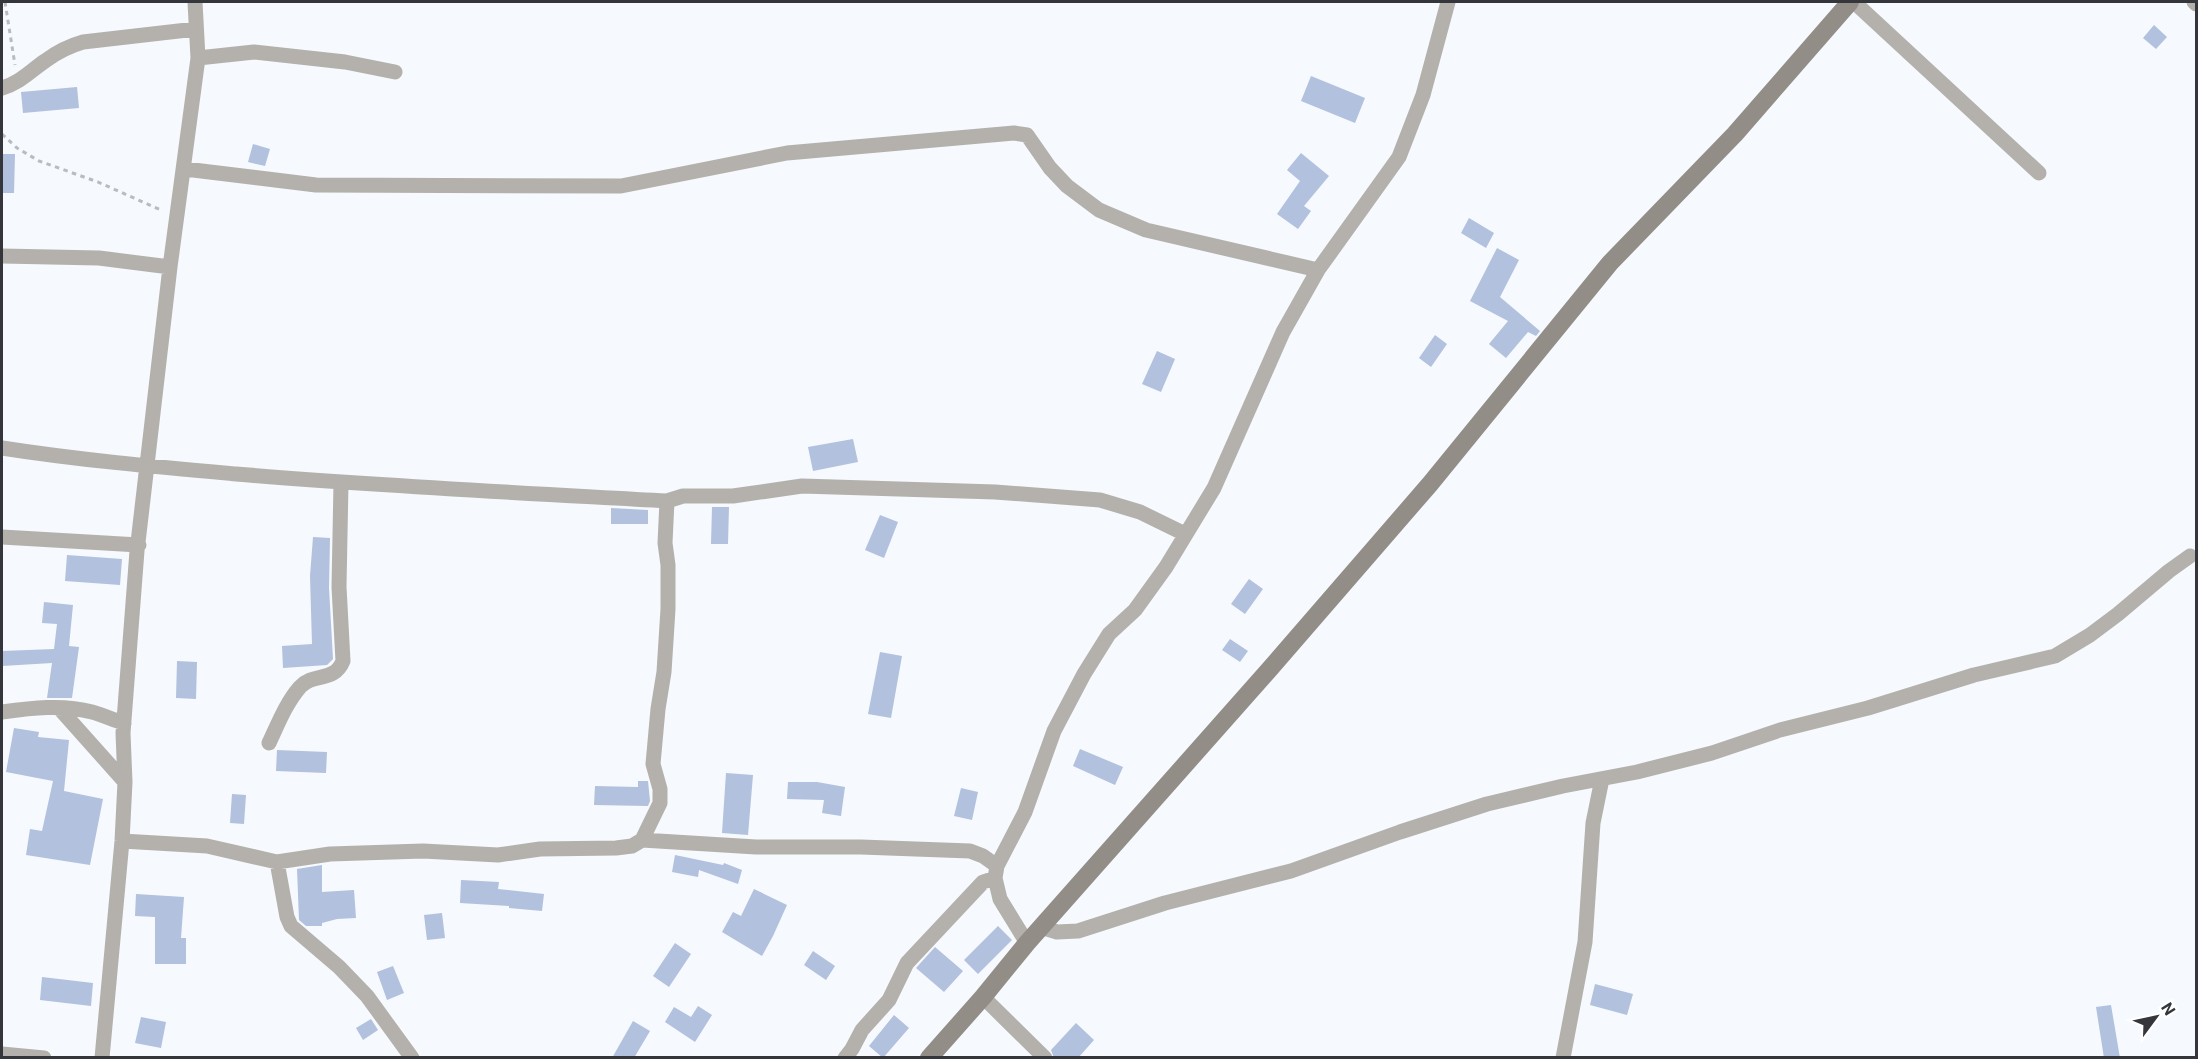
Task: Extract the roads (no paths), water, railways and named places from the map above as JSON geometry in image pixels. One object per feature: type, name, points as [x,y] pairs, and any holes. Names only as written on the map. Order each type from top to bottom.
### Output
[{"type":"street","points":[[102,1058],[122,841],[125,782],[124,723],[139,545],[170,267],[198,58],[195,2]]},
{"type":"street","points":[[845,1058],[862,1030],[889,1000],[908,963],[983,882],[996,872],[1025,812],[1054,731],[1084,674],[1109,634],[1135,610],[1166,567],[1214,488],[1283,332],[1318,270],[1399,157],[1424,95],[1448,2]]},
{"type":"street","points":[[929,1058],[983,997],[1027,942],[1276,662],[1430,484],[1610,264],[1735,134],[1852,2],[2039,173]]},
{"type":"street","points":[[2,88],[17,83],[66,48],[83,42],[196,29]]},
{"type":"street","points":[[198,58],[254,52],[345,62],[395,72]]},
{"type":"street","points":[[184,170],[316,185],[621,186],[787,153],[1014,133],[1027,135],[1050,168],[1067,186],[1099,210],[1146,230],[1318,270]]},
{"type":"street","points":[[2,256],[99,258],[170,267]]},
{"type":"street","points":[[2,448],[50,456],[341,483],[667,501],[683,496],[733,496],[802,486],[995,492],[1100,500],[1140,512],[1185,534]]},
{"type":"street","points":[[269,743],[301,686],[310,680],[334,674],[339,670],[343,661],[339,586],[341,483]]},
{"type":"street","points":[[122,841],[207,846],[277,862],[330,854],[423,851],[498,855],[540,849],[616,848],[632,846],[642,840],[660,803],[660,789],[653,764],[664,672],[668,609],[668,565],[665,543],[667,501]]},
{"type":"street","points":[[2,537],[139,545]]},
{"type":"street","points":[[1041,927],[1057,932],[1077,931],[1165,903],[1291,871],[1487,804],[1712,753],[1780,730],[1868,708],[1974,675],[2055,656],[2090,635],[2190,556]]},
{"type":"street","points":[[2,712],[59,708],[92,712],[124,723]]},
{"type":"street","points":[[59,708],[125,782]]},
{"type":"street","points":[[1563,1058],[1586,942],[1593,823],[1602,779]]},
{"type":"street","points":[[642,840],[756,847],[861,846],[970,851],[983,855],[996,872],[1000,899],[1027,942]]},
{"type":"street","points":[[277,862],[287,917],[291,926],[339,967],[368,996],[412,1058]]},
{"type":"street","points":[[983,997],[1045,1058]]},
{"type":"street","points":[[2,1054],[44,1058]]}]
